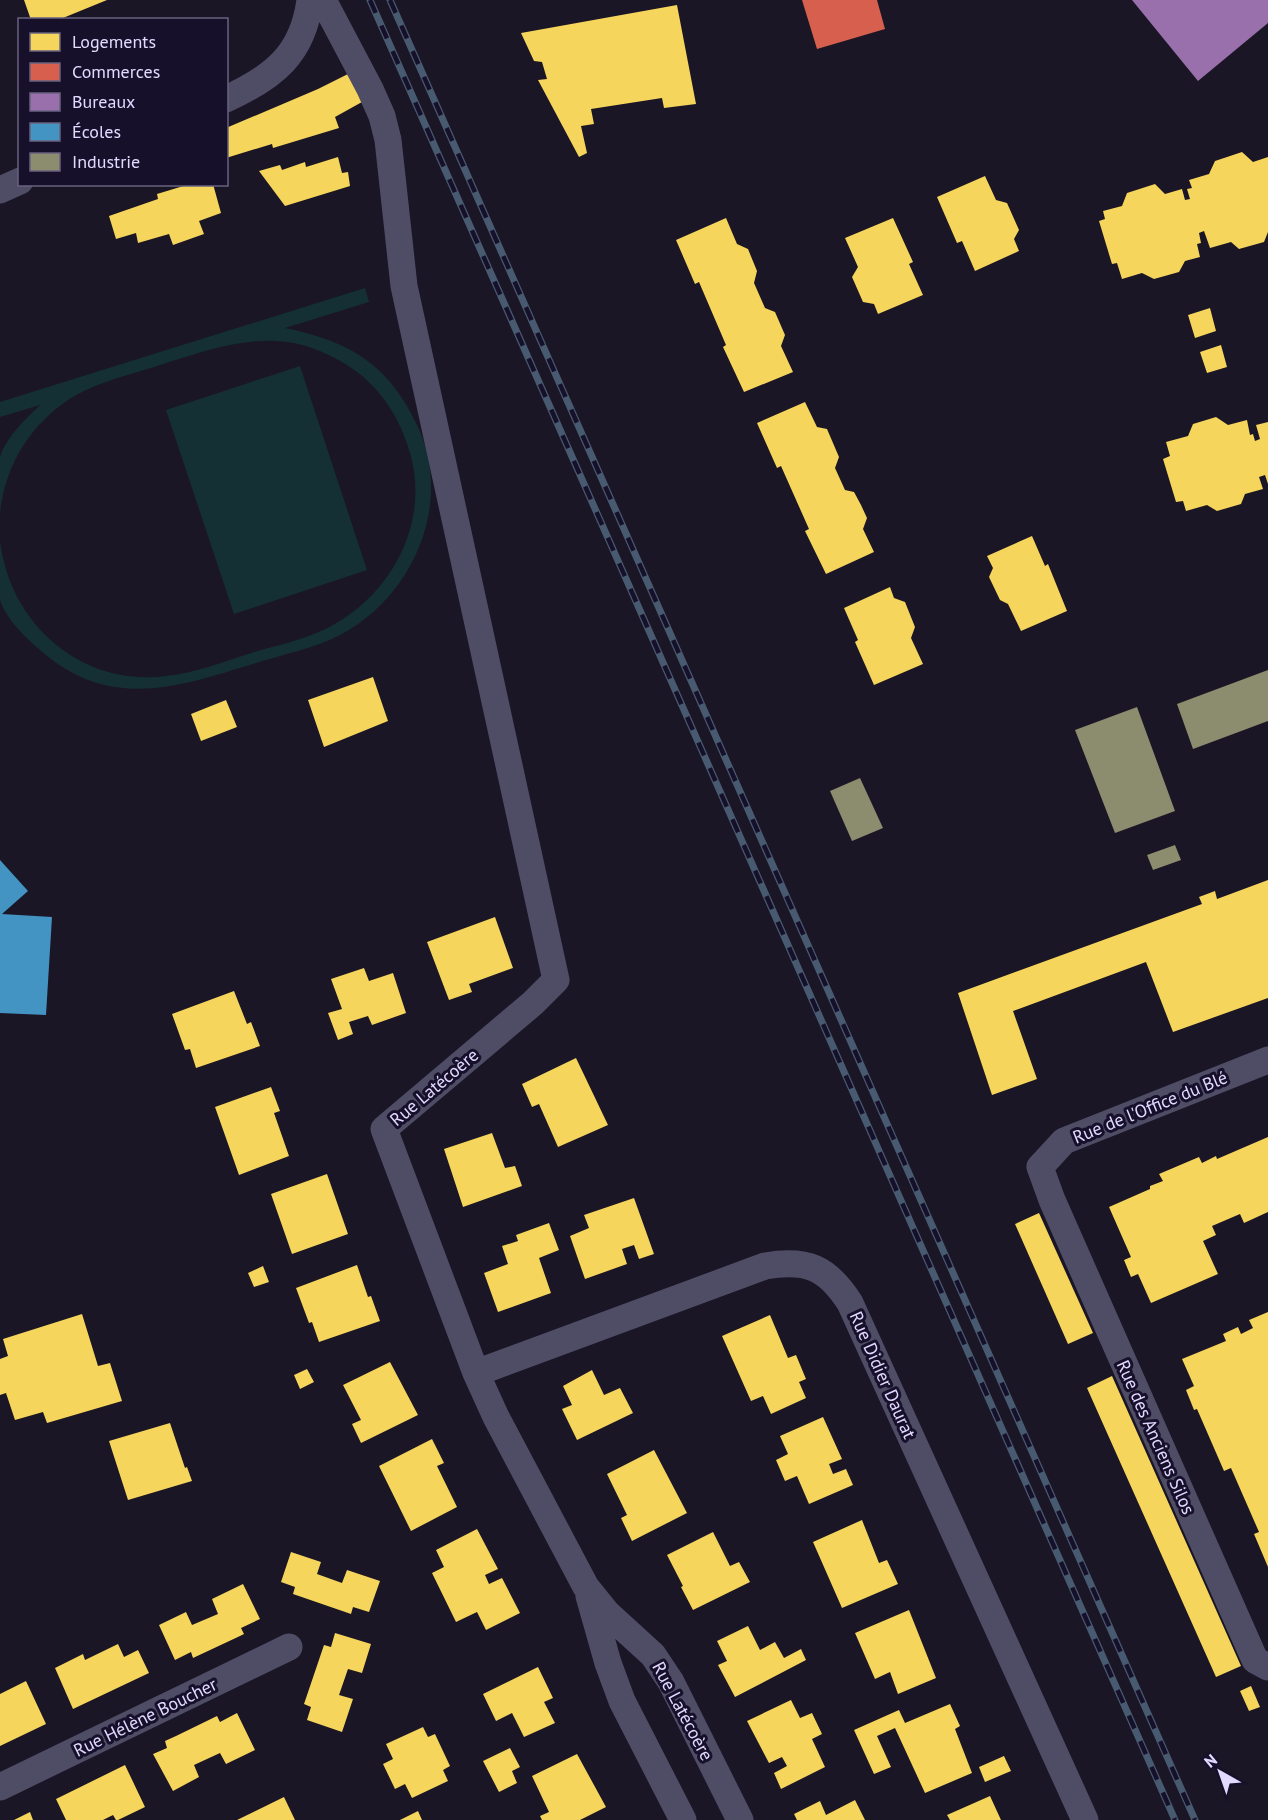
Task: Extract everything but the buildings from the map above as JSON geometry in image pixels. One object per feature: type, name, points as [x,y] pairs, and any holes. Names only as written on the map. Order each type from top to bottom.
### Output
[{"type":"street","points":[[228,98],[265,77],[285,60],[299,42],[307,22],[310,0]]},
{"type":"street","name":"Rue Latécoère","points":[[323,0],[370,89],[388,140],[404,286],[556,980],[532,1004],[384,1129],[476,1373],[496,1417],[586,1587],[607,1613],[653,1655],[671,1682],[740,1820]]},
{"type":"street","points":[[0,190],[18,182]]},
{"type":"street","name":"Rue de l'Office du Blé","points":[[1052,1200],[1040,1167],[1064,1141],[1268,1060]]},
{"type":"street","name":"Rue des Anciens Silos","points":[[1052,1200],[1255,1660],[1268,1667]]},
{"type":"street","name":"Rue Didier Daurat","points":[[476,1373],[765,1266],[787,1262],[803,1263],[820,1270],[832,1279],[850,1303],[1085,1820]]},
{"type":"street","name":"Rue Latécoère","points":[[586,1587],[608,1663],[622,1701],[683,1820]]},
{"type":"street","name":"Rue Hélène Boucher","points":[[0,1787],[289,1647]]},
{"type":"green space","points":[[365,288],[369,302],[285,328],[329,340],[365,359],[394,386],[417,425],[427,454],[431,485],[429,515],[420,544],[407,571],[389,596],[367,617],[332,639],[227,672],[172,686],[144,689],[118,687],[91,681],[65,669],[28,639],[11,621],[0,600],[0,541],[7,571],[18,599],[35,623],[55,644],[79,660],[106,671],[135,677],[166,676],[188,672],[304,638],[333,625],[373,594],[389,574],[402,552],[410,529],[415,504],[415,479],[406,440],[387,403],[369,382],[331,356],[295,343],[261,341],[216,348],[117,378],[79,394],[56,409],[34,430],[25,443],[11,469],[2,498],[0,514],[0,457],[12,435],[40,405],[0,417],[0,402]]},
{"type":"green space","points":[[300,366],[367,570],[234,614],[166,410]]},
{"type":"railway","points":[[370,0],[1175,1820]]},
{"type":"railway","points":[[390,0],[1195,1820]]}]
